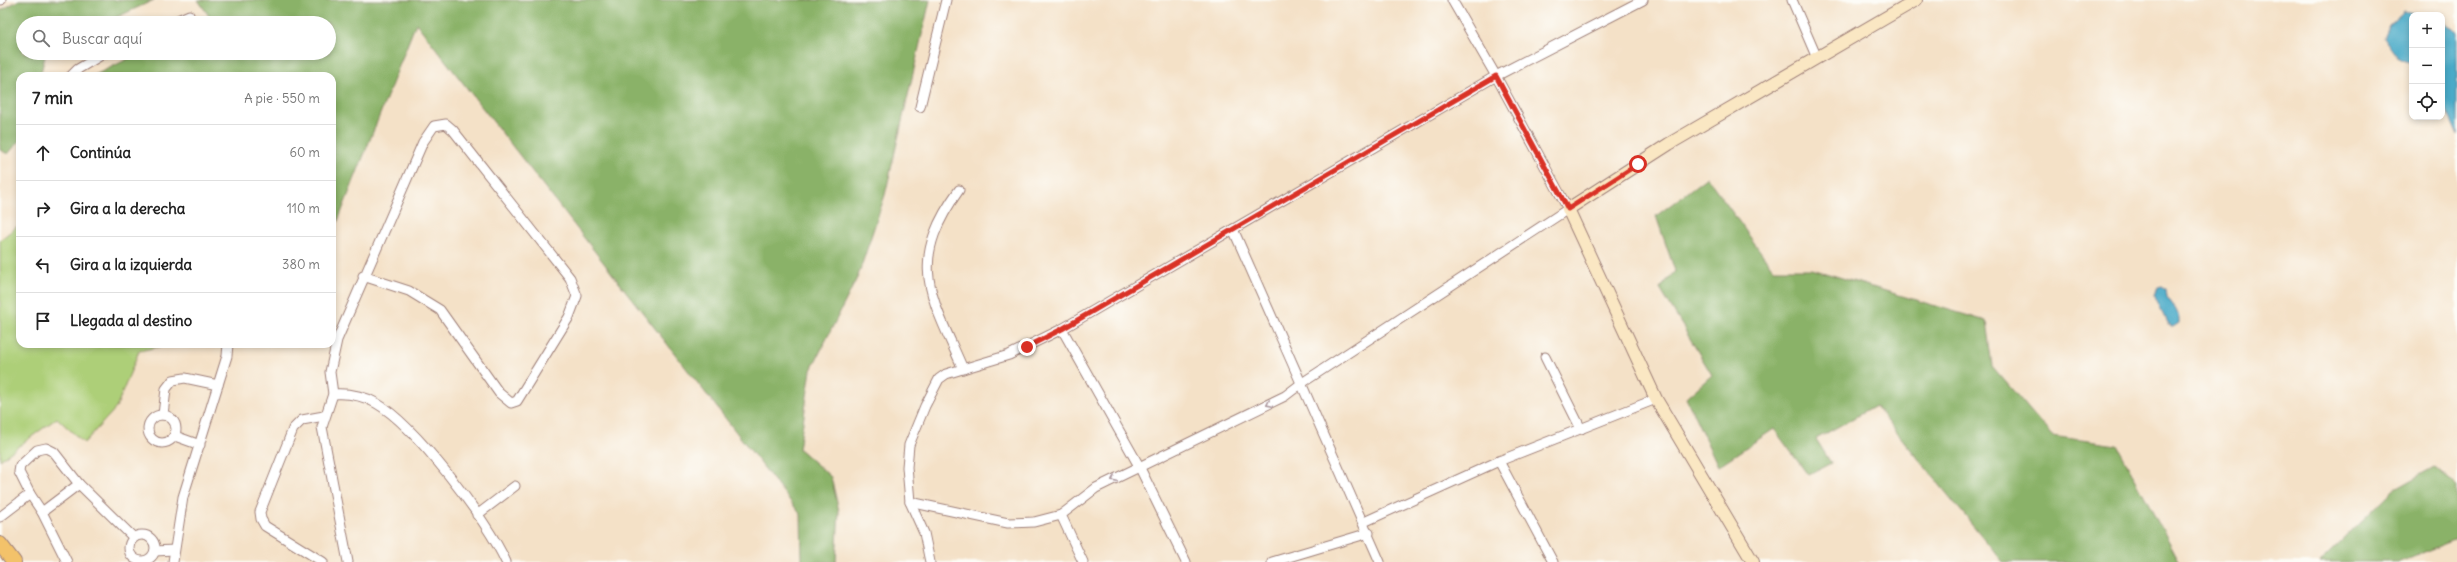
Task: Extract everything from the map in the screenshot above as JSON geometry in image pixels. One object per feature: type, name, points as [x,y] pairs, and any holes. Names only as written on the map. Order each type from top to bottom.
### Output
[{"type":"main road","points":[[0,544],[14,562]]},
{"type":"street","points":[[920,107],[946,0]]},
{"type":"street","points":[[1452,0],[1496,76],[1568,209],[1656,398],[1752,562]]},
{"type":"street","points":[[930,562],[924,533],[910,502],[907,467],[912,438],[931,394],[939,380],[946,374],[1009,355],[1062,329],[1496,76],[1628,3],[1643,0]]},
{"type":"street","points":[[1792,0],[1817,58]]},
{"type":"street","points":[[910,502],[1008,523],[1034,522],[1061,515],[1096,488],[1285,396],[1302,383],[1669,144],[1916,0]]},
{"type":"street","points":[[75,72],[94,60]]},
{"type":"street","points":[[336,345],[363,276],[428,132],[434,126],[446,124],[453,130],[570,278],[577,296],[565,323],[517,401],[511,403],[499,393],[440,310],[409,291],[363,276]]},
{"type":"street","points":[[959,190],[945,209],[938,225],[929,253],[927,279],[932,298],[963,369]]},
{"type":"street","points":[[1233,229],[1364,522],[1380,562]]},
{"type":"street","points":[[1062,329],[1139,466],[1186,562]]},
{"type":"street","points":[[173,562],[183,497],[227,356],[228,348]]},
{"type":"street","points":[[335,348],[330,372],[332,394],[324,416],[322,427],[348,562]]},
{"type":"street","points":[[1545,357],[1581,429]]},
{"type":"street","points":[[163,415],[166,389],[173,380],[185,378],[218,385]]},
{"type":"street","points":[[332,394],[359,395],[377,404],[401,422],[429,451],[477,515],[500,549],[506,562]]},
{"type":"street","points":[[1364,522],[1499,461],[1656,398]]},
{"type":"street","points":[[163,415],[174,422],[175,436],[163,443],[151,438],[148,424],[154,417],[163,415]]},
{"type":"street","points":[[323,562],[265,526],[261,519],[260,512],[293,429],[302,420],[324,416]]},
{"type":"street","points":[[175,436],[200,445]]},
{"type":"street","points":[[67,562],[42,512],[30,494],[19,472],[20,466],[37,450],[46,448],[54,452],[79,484],[133,537]]},
{"type":"street","points":[[1499,461],[1553,562]]},
{"type":"street","points":[[42,512],[79,484]]},
{"type":"street","points":[[477,515],[515,486]]},
{"type":"street","points":[[0,517],[30,494]]},
{"type":"street","points":[[1061,515],[1082,562]]},
{"type":"street","points":[[1272,562],[1368,533]]},
{"type":"street","points":[[141,534],[149,536],[155,542],[155,551],[151,558],[144,561],[128,559],[129,545],[133,537],[141,534]]},
{"type":"street","points":[[155,551],[174,550]]},
{"type":"green space","points":[[19,0],[154,0],[119,16],[16,16],[16,60],[44,60],[41,72],[16,72],[16,145],[8,154],[0,150],[0,11]]},
{"type":"green space","points":[[198,0],[930,0],[885,195],[858,276],[811,370],[799,449],[831,477],[839,511],[836,562],[802,562],[801,515],[416,23],[336,226],[336,72],[101,72],[126,60],[336,60],[336,16],[209,16]]},
{"type":"green space","points":[[1707,177],[1773,269],[1812,269],[1986,321],[1992,366],[2052,436],[2117,445],[2180,562],[2003,562],[1875,406],[1816,439],[1831,463],[1808,475],[1774,429],[1718,466],[1686,398],[1712,375],[1660,289],[1675,271],[1656,216]]},
{"type":"green space","points":[[16,227],[16,348],[153,348],[139,351],[116,408],[84,443],[57,418],[0,460],[0,240]]},
{"type":"green space","points":[[2434,467],[2457,487],[2457,539],[2398,562],[2320,562],[2393,490]]},
{"type":"water","points":[[2404,11],[2410,12],[2409,63],[2398,58],[2383,37],[2388,26]]},
{"type":"water","points":[[2445,25],[2457,32],[2457,136],[2445,109]]},
{"type":"water","points":[[2161,286],[2166,289],[2167,297],[2176,309],[2179,319],[2179,323],[2173,327],[2167,323],[2154,295],[2157,287]]},
{"type":"route","points":[[1027,347],[1062,329],[1496,76],[1568,209],[1638,164]]}]
